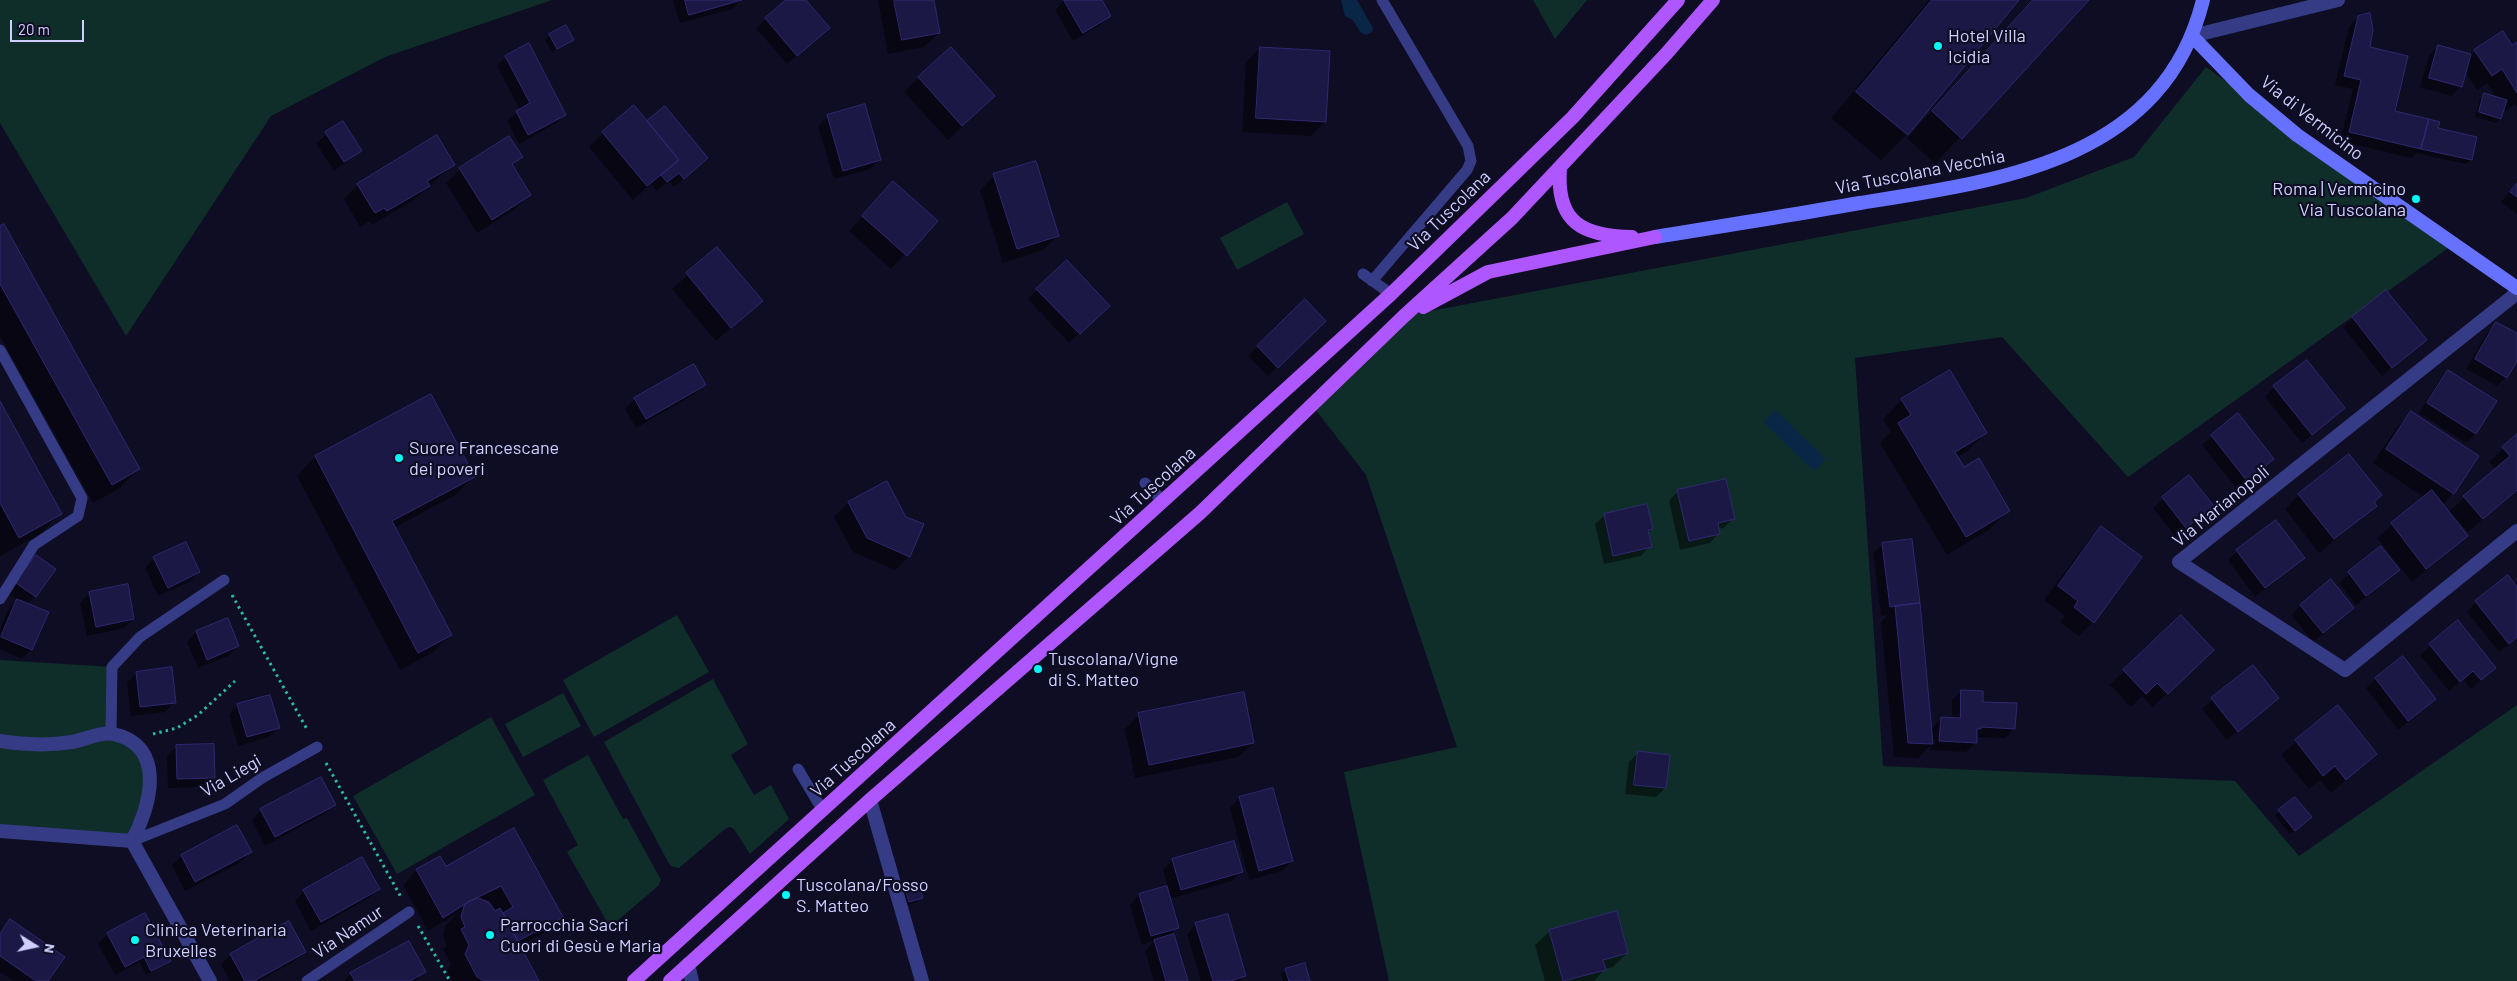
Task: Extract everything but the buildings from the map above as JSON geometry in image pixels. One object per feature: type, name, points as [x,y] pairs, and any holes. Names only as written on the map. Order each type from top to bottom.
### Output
[{"type":"main road","name":"Via Tuscolana","points":[[634,981],[1391,294],[1573,117],[1678,0]]},
{"type":"main road","points":[[670,981],[870,800],[1200,513],[1404,316],[1512,218],[1560,169],[1713,0]]},
{"type":"main road","name":"Via Tuscolana Vecchia","points":[[1655,237],[1953,188],[2042,165],[2090,144],[2141,109],[2169,78],[2192,36],[2204,0]]},
{"type":"main road","name":"Via di Vermicino","points":[[2192,36],[2250,95],[2297,135],[2517,288]]},
{"type":"main road","points":[[1560,169],[1559,185],[1562,203],[1570,219],[1577,225],[1603,235],[1655,237]]},
{"type":"main road","points":[[1404,316],[1488,272],[1655,237]]},
{"type":"street","points":[[2192,36],[2338,0]]},
{"type":"street","name":"Via Marianopoli","points":[[2517,293],[2179,562],[2344,670],[2517,531]]},
{"type":"street","points":[[0,741],[36,746],[72,742],[111,733],[134,742],[148,759],[148,806],[132,841]]},
{"type":"street","points":[[870,800],[922,981]]},
{"type":"street","points":[[0,831],[132,841]]},
{"type":"street","points":[[132,841],[210,981]]},
{"type":"street","points":[[688,964],[692,981]]},
{"type":"lane","points":[[1382,0],[1468,146],[1471,161],[1467,170],[1368,278],[1391,294]]},
{"type":"lane","points":[[0,350],[82,498],[78,516],[34,545],[0,597]]},
{"type":"lane","points":[[1145,483],[1163,502]]},
{"type":"lane","points":[[111,733],[112,667],[140,637],[224,580]]},
{"type":"lane","name":"Via Liegi","points":[[132,841],[225,804],[262,778],[317,747]]},
{"type":"lane","points":[[798,769],[823,811]]},
{"type":"lane","name":"Via Namur","points":[[307,981],[409,912]]},
{"type":"path","points":[[224,580],[409,912],[450,981]]},
{"type":"path","points":[[139,747],[154,734],[177,728],[198,715],[235,681]]},
{"type":"green space","points":[[0,0],[552,0],[385,57],[271,116],[126,336],[0,123]]},
{"type":"green space","points":[[1533,0],[1587,0],[1555,39]]},
{"type":"green space","points":[[2206,67],[2454,244],[2128,477],[2002,337],[1855,358],[1883,766],[2235,781],[2299,856],[2517,705],[2517,981],[1389,981],[1344,772],[1457,747],[1366,475],[1312,405],[1404,316],[2026,198],[2134,157]]},
{"type":"green space","points":[[1287,202],[1304,234],[1237,270],[1220,238]]},
{"type":"green space","points":[[677,615],[709,672],[594,737],[563,680]]},
{"type":"green space","points":[[0,660],[112,667],[111,733],[148,759],[147,806],[132,841],[0,829]]},
{"type":"green space","points":[[713,679],[748,744],[731,755],[754,795],[771,785],[789,819],[750,854],[734,829],[730,827],[725,829],[679,868],[671,866],[668,862],[604,742]]},
{"type":"green space","points":[[563,693],[581,726],[523,757],[505,724]]},
{"type":"green space","points":[[491,717],[535,795],[397,874],[353,796]]},
{"type":"green space","points":[[588,755],[623,819],[627,818],[661,880],[658,886],[610,927],[567,852],[578,845],[543,780]]},
{"type":"water","points":[[1341,0],[1357,0],[1373,28],[1372,32],[1366,35],[1360,32],[1353,20],[1345,16]]},
{"type":"water","points":[[1775,410],[1826,459],[1814,471],[1763,422]]},
{"type":"place","name":"Hotel Villa Icidia","points":[[1938,46]]},
{"type":"place","name":"Roma | Vermicino Via Tuscolana","points":[[2416,199]]},
{"type":"place","name":"Suore Francescane dei poveri","points":[[399,458]]},
{"type":"place","name":"Tuscolana/Vigne di S. Matteo","points":[[1038,669]]},
{"type":"place","name":"Tuscolana/Fosso S. Matteo","points":[[786,895]]},
{"type":"place","name":"Parrocchia Sacri Cuori di Gesù e Maria","points":[[490,935]]},
{"type":"place","name":"Clinica Veterinaria Bruxelles","points":[[135,940]]}]
